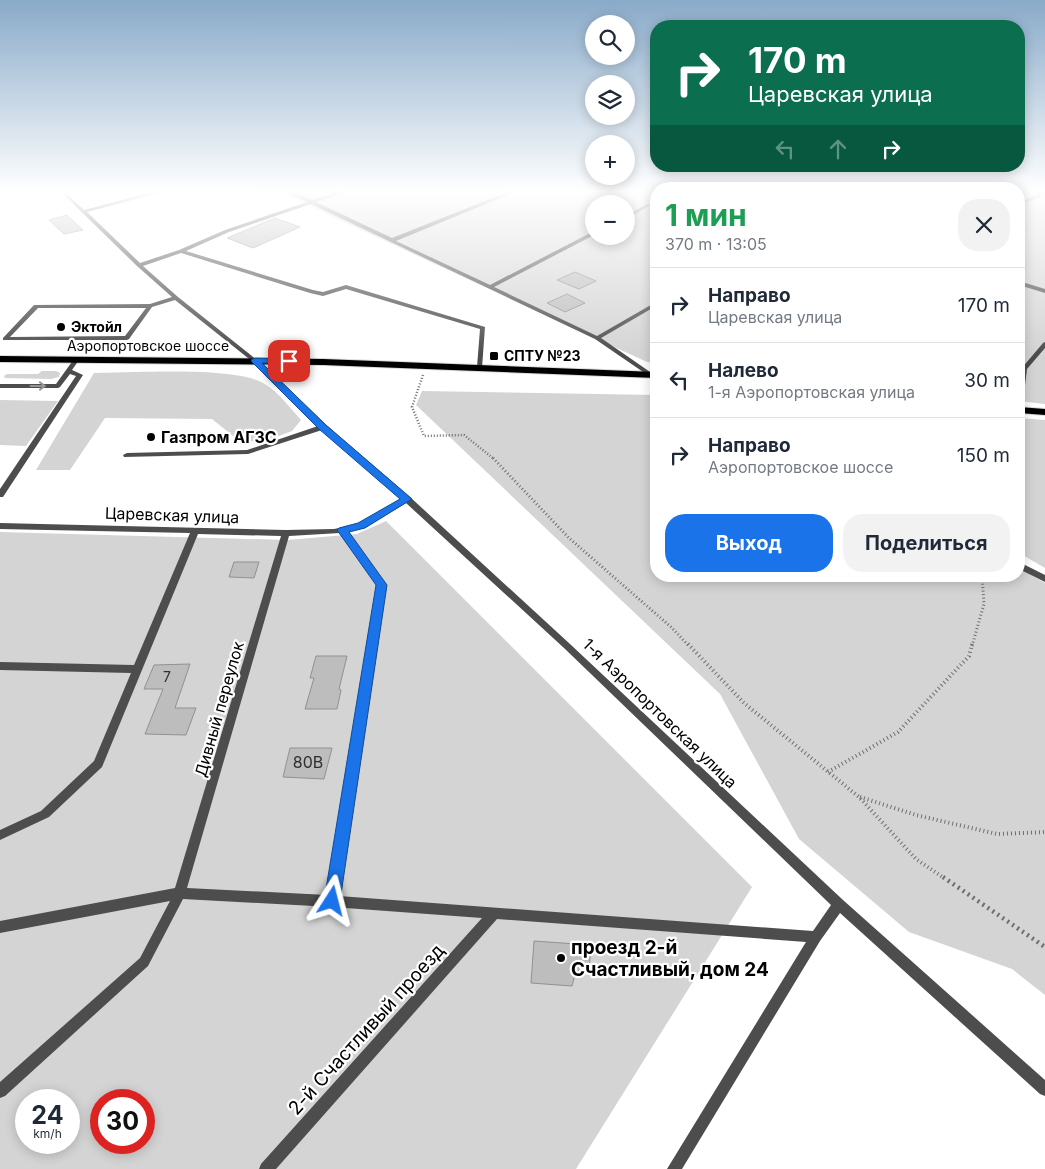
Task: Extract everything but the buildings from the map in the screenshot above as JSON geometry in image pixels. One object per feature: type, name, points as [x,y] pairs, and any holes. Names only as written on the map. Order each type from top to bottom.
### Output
[{"type":"main road","name":"Аэропортовское шоссе","points":[[0,359],[255,360],[650,375]]},
{"type":"main road","points":[[1025,410],[1045,412]]},
{"type":"street","name":"1-я Аэропортовская улица","points":[[120,246],[176,298],[255,360],[323,427],[407,499],[567,646],[839,904],[1045,1088]]},
{"type":"street","points":[[139,265],[193,246]]},
{"type":"street","points":[[404,246],[597,338],[650,372]]},
{"type":"street","points":[[490,287],[570,246]]},
{"type":"street","points":[[180,251],[288,286],[323,294],[346,287],[483,328],[480,367]]},
{"type":"street","points":[[1025,285],[1045,291]]},
{"type":"street","points":[[2,342],[36,306],[150,306],[176,298]]},
{"type":"street","points":[[2,342],[127,338],[150,306]]},
{"type":"street","points":[[597,338],[650,307]]},
{"type":"street","points":[[1025,368],[1045,344]]},
{"type":"street","points":[[0,386],[58,386],[76,360]]},
{"type":"street","points":[[0,495],[80,375],[68,371]]},
{"type":"street","points":[[126,455],[248,452],[323,427]]},
{"type":"street","name":"Царевская улица","points":[[0,526],[286,533],[342,530],[361,526],[407,499]]},
{"type":"street","points":[[332,901],[381,585],[342,530]]},
{"type":"street","points":[[0,835],[45,814],[98,764],[195,531]]},
{"type":"street","name":"Дивный переулок","points":[[0,1091],[144,962],[180,893],[286,533]]},
{"type":"street","points":[[1025,568],[1045,579]]},
{"type":"street","points":[[0,666],[136,669]]},
{"type":"street","points":[[0,927],[180,893],[332,901],[816,936]]},
{"type":"street","points":[[674,1169],[816,936],[839,904]]},
{"type":"street","name":"2-й Счастливый проезд","points":[[266,1169],[494,913]]},
{"type":"path","points":[[426,365],[412,407],[424,436],[464,434],[488,453],[569,538],[671,627],[744,704],[859,797],[916,859],[1045,947]]},
{"type":"path","points":[[828,772],[898,732],[969,656],[984,604],[982,582]]},
{"type":"path","points":[[859,797],[916,816],[997,834],[1045,832]]},
{"type":"shaded area","points":[[395,246],[650,246],[650,362]]},
{"type":"shaded area","points":[[1025,246],[1045,246],[1045,404],[1025,402]]},
{"type":"shaded area","points":[[42,371],[56,371],[60,373],[59,377],[51,379],[5,378],[4,376],[7,374],[38,374]]},
{"type":"shaded area","points":[[206,372],[249,378],[263,383],[274,390],[301,420],[292,431],[263,442],[238,440],[212,419],[105,418],[70,470],[36,470],[94,373]]},
{"type":"shaded area","points":[[422,391],[650,395],[650,582],[1025,582],[1025,571],[1045,583],[1045,995],[1012,969],[909,932],[799,839],[720,694],[416,405]]},
{"type":"shaded area","points":[[0,400],[58,401],[26,446],[0,445]]},
{"type":"shaded area","points":[[1025,418],[1045,420],[1045,568],[1025,556]]},
{"type":"shaded area","points":[[386,521],[752,887],[576,1169],[0,1169],[0,532],[287,540],[357,534]]},
{"type":"place","name":"Эктойл","points":[[61,327]]},
{"type":"place","name":"СПТУ №23","points":[[494,356]]},
{"type":"place","name":"Газпром АГЗС","points":[[151,437]]},
{"type":"place","name":"проезд 2-й Счастливый, дом 24","points":[[561,958]]},
{"type":"route","points":[[289,361],[255,360],[323,427],[407,499],[361,526],[342,530],[381,585],[332,901]]}]
